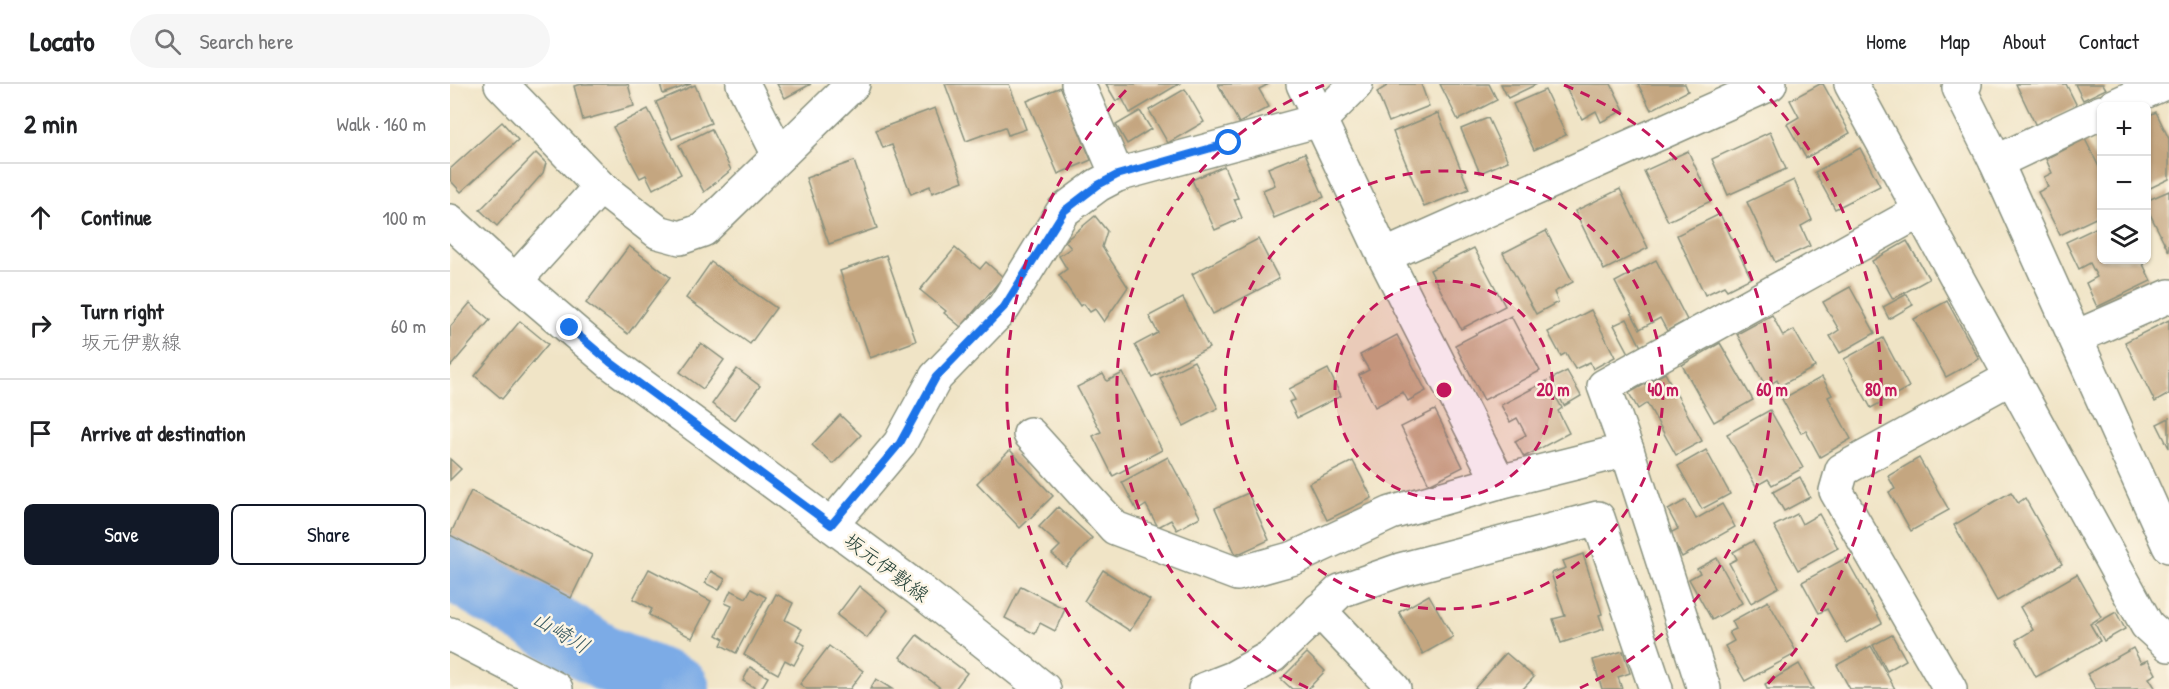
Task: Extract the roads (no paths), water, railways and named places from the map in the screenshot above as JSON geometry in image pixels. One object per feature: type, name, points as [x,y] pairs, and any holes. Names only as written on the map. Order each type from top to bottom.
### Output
[{"type":"street","points":[[501,84],[600,187],[658,232],[680,238],[703,230],[853,84]]},
{"type":"street","points":[[743,84],[779,155]]},
{"type":"street","points":[[1078,84],[1117,175]]},
{"type":"street","points":[[1304,84],[1384,256],[1499,482]]},
{"type":"street","points":[[831,525],[900,443],[936,377],[1004,307],[1064,211],[1098,185],[1117,175],[1320,120],[1356,84]]},
{"type":"street","points":[[1384,256],[1770,84]]},
{"type":"street","points":[[1851,84],[2147,626],[2169,645]]},
{"type":"street","points":[[1965,84],[1959,88],[1996,162],[2169,546]]},
{"type":"street","points":[[2123,102],[2162,84]]},
{"type":"street","points":[[1996,162],[2097,114]]},
{"type":"street","points":[[515,281],[600,187]]},
{"type":"street","points":[[1704,689],[1604,386],[1920,211]]},
{"type":"street","name":"坂元伊敷線","points":[[450,221],[515,281],[610,362],[918,589],[1044,689]]},
{"type":"street","points":[[2076,337],[2169,296]]},
{"type":"street","points":[[1950,689],[1836,491],[1842,470],[2012,377]]},
{"type":"street","points":[[1030,434],[1115,528],[1237,574],[1293,558],[1391,513],[1499,482],[1627,450]]},
{"type":"street","points":[[1205,689],[1233,678],[1272,656],[1340,591],[1400,570],[1598,518],[1656,689]]},
{"type":"street","points":[[1319,610],[1394,689]]},
{"type":"street","points":[[450,634],[556,689]]},
{"type":"waterway","name":"山崎川","points":[[450,566],[608,660],[677,689]]}]
